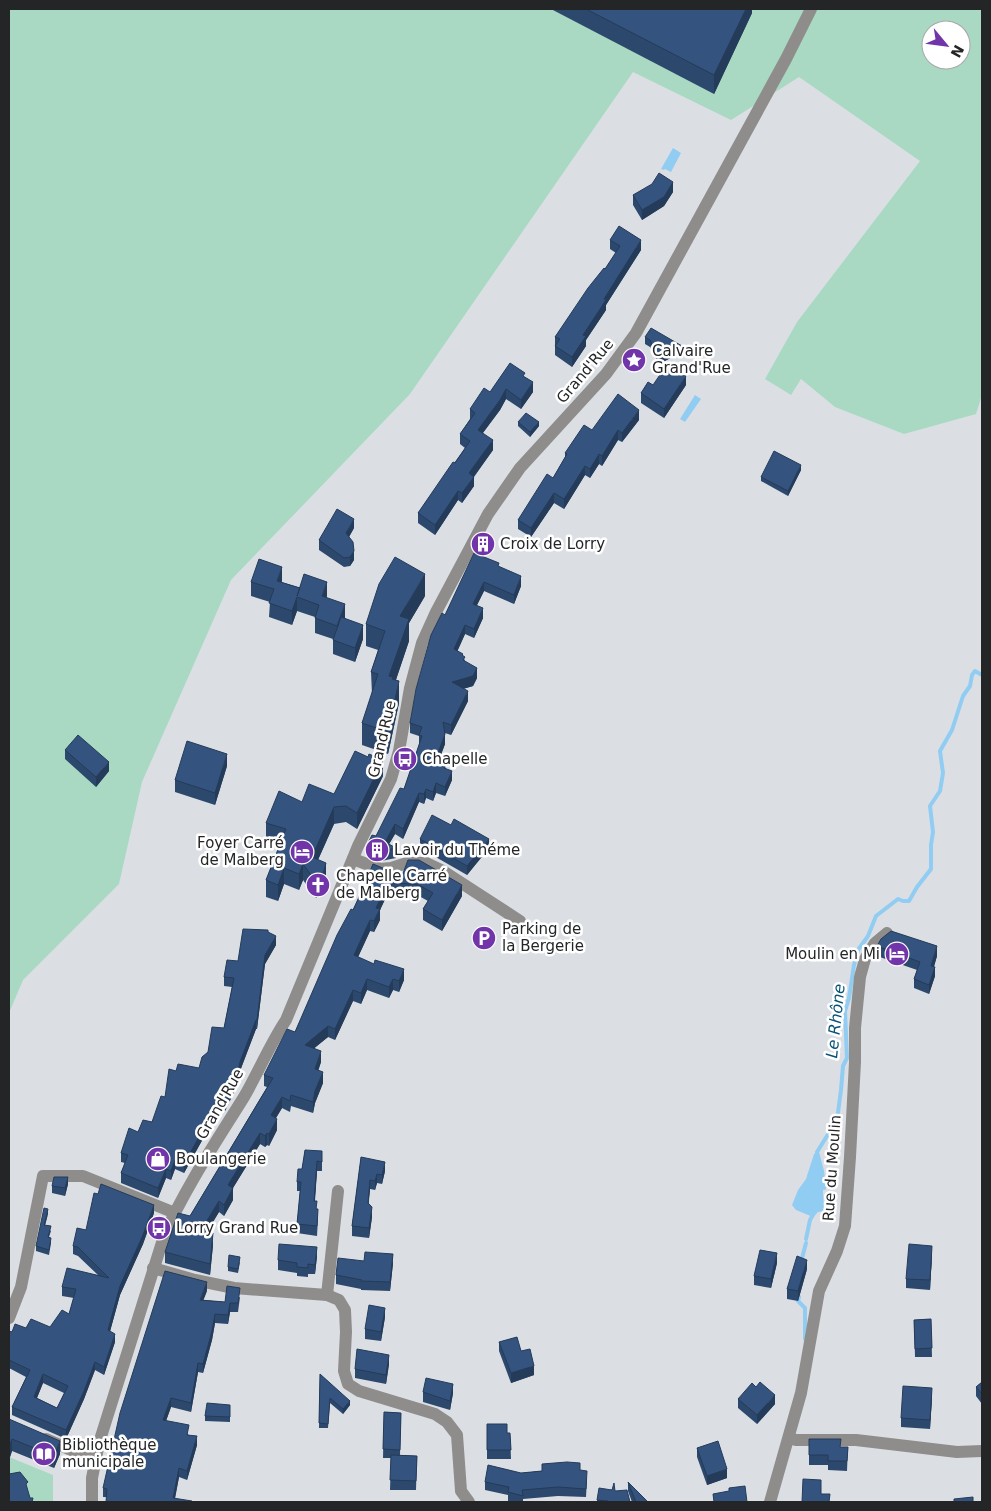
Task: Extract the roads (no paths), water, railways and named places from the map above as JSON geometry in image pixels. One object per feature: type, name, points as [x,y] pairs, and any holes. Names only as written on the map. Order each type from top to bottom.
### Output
[{"type":"street","name":"Grand'Rue","points":[[92,1502],[92,1478],[99,1443],[164,1236],[175,1212],[247,1091],[272,1041],[286,1020],[353,859],[386,792],[395,766],[410,688],[422,643],[436,612],[488,514],[520,468],[606,374],[636,333],[811,9]]},
{"type":"street","points":[[353,859],[380,869],[407,863],[426,863],[443,870],[520,921]]},
{"type":"street","name":"Rue du Moulin","points":[[770,1502],[801,1393],[819,1291],[837,1251],[844,1226],[850,1157],[855,1028],[860,977],[865,959],[874,943],[887,933]]},
{"type":"street","points":[[9,1318],[21,1287],[43,1176],[83,1176],[175,1212]]},
{"type":"street","points":[[327,1295],[338,1190]]},
{"type":"street","points":[[153,1268],[195,1280],[234,1288],[327,1295],[339,1300],[345,1310],[344,1371],[348,1384],[359,1391],[435,1414],[447,1422],[457,1435],[461,1491],[469,1502]]},
{"type":"street","points":[[36,1435],[78,1453],[95,1458]]},
{"type":"street","points":[[789,1438],[796,1440],[856,1440],[957,1452],[982,1451]]},
{"type":"water","points":[[673,148],[681,153],[671,172],[661,169]]},
{"type":"water","points":[[695,395],[701,399],[685,422],[680,419]]},
{"type":"water","points":[[817,1152],[822,1171],[824,1211],[818,1212],[813,1217],[796,1210],[792,1205],[798,1190],[806,1179],[814,1154]]},
{"type":"waterway","name":"Le Rhône","points":[[824,1188],[817,1152],[837,1120],[843,1066],[847,1058],[845,1011],[858,950],[868,936],[876,916],[898,899],[909,901],[931,869],[933,832],[930,806],[940,791],[943,773],[940,751],[952,730],[963,696],[970,686],[972,675],[975,671],[982,675]]},
{"type":"waterway","name":"Le Rhône","points":[[806,1239],[810,1220],[814,1213]]},
{"type":"waterway","name":"Le Rhône","points":[[801,1262],[806,1243]]},
{"type":"waterway","name":"Le Rhône","points":[[799,1297],[798,1301],[805,1308],[805,1339]]},
{"type":"place","name":"Calvaire Grand'Rue","points":[[634,360]]},
{"type":"place","name":"Croix de Lorry","points":[[483,544]]},
{"type":"place","name":"Chapelle","points":[[405,759]]},
{"type":"place","name":"Lavoir du Théme","points":[[377,850]]},
{"type":"place","name":"Foyer Carré de Malberg","points":[[302,852]]},
{"type":"place","name":"Chapelle Carré de Malberg","points":[[318,885]]},
{"type":"place","name":"Parking de la Bergerie","points":[[484,938]]},
{"type":"place","name":"Moulin en Mi","points":[[897,954]]},
{"type":"place","name":"Boulangerie","points":[[158,1159]]},
{"type":"place","name":"Lorry Grand Rue","points":[[159,1228]]},
{"type":"place","name":"Bibliothèque municipale","points":[[44,1454]]}]
